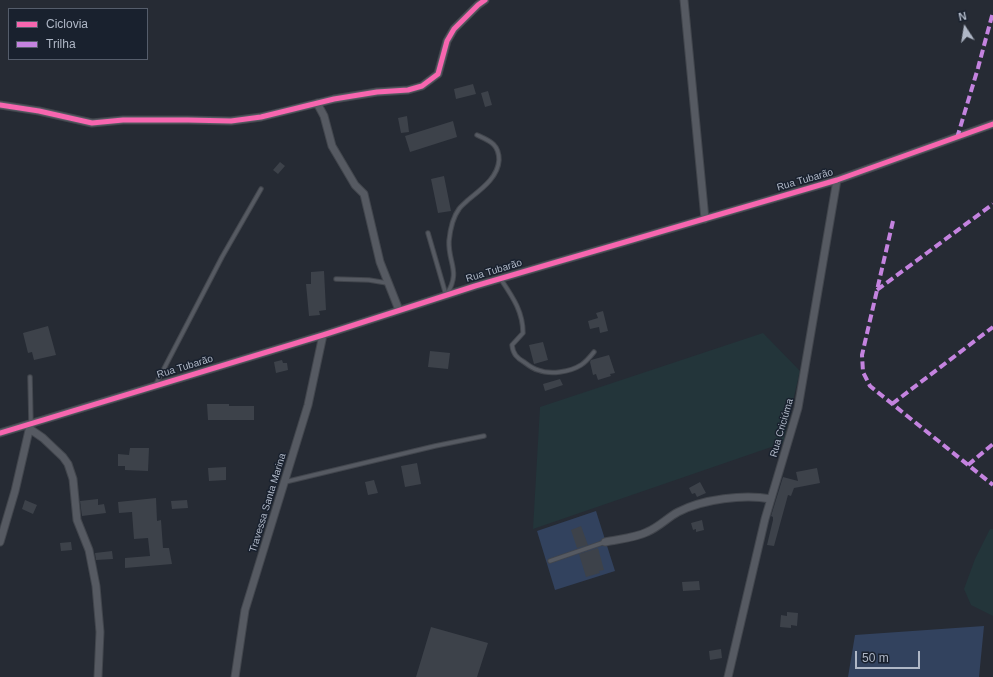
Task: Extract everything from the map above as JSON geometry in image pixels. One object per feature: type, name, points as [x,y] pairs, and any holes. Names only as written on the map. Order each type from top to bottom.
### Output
[{"type":"street","points":[[0,105],[39,111],[92,123],[123,120],[230,121],[261,117],[317,103],[377,92],[408,90],[422,86],[438,74],[447,41],[454,28],[485,0]]},
{"type":"street","points":[[684,0],[705,219]]},
{"type":"street","points":[[317,103],[324,116],[329,139],[333,148],[355,185],[364,194],[380,262],[399,310]]},
{"type":"street","name":"Rua Tubarão","points":[[0,433],[30,426],[156,385],[322,335],[500,278],[837,180],[993,124]]},
{"type":"street","name":"Rua Criciúma","points":[[728,677],[765,519],[798,408],[837,180]]},
{"type":"street","name":"Travessa Santa Marina","points":[[235,677],[246,610],[308,405],[322,335]]},
{"type":"street","points":[[0,542],[15,491],[30,426],[63,457],[68,464],[74,479],[77,520],[89,550],[96,586],[100,632],[98,677]]},
{"type":"street","points":[[606,542],[647,532],[657,527],[678,512],[691,506],[723,499],[743,497],[771,499]]},
{"type":"lane","points":[[446,295],[451,287],[454,275],[449,241],[455,217],[459,208],[489,181],[498,167],[498,154],[493,142],[477,135]]},
{"type":"lane","points":[[156,385],[222,257],[261,189]]},
{"type":"lane","points":[[428,233],[446,295]]},
{"type":"lane","points":[[500,278],[519,308],[522,318],[523,333],[512,345],[512,350],[517,358],[539,371],[550,373],[580,366],[594,352]]},
{"type":"lane","points":[[336,279],[378,280],[388,283]]},
{"type":"lane","points":[[30,377],[30,426]]},
{"type":"lane","points":[[285,482],[429,447],[484,436]]},
{"type":"lane","points":[[550,561],[606,542]]},
{"type":"shaded area","points":[[763,333],[800,371],[783,443],[533,529],[540,407]]},
{"type":"shaded area","points":[[990,529],[993,529],[993,616],[971,605],[964,589],[975,559]]},
{"type":"water","points":[[596,511],[615,571],[555,590],[537,531]]},
{"type":"water","points":[[984,626],[979,677],[848,677],[855,635]]},
{"type":"building","points":[[473,84],[476,94],[456,99],[454,89]]},
{"type":"building","points":[[488,91],[492,105],[485,107],[481,93]]},
{"type":"building","points":[[407,116],[409,132],[401,133],[398,118]]},
{"type":"building","points":[[453,121],[457,137],[410,152],[405,136]]},
{"type":"building","points":[[280,162],[285,166],[278,174],[273,170]]},
{"type":"building","points":[[444,176],[451,211],[438,213],[431,179]]},
{"type":"building","points":[[324,271],[326,310],[319,311],[320,315],[309,316],[306,284],[311,284],[311,272]]},
{"type":"building","points":[[603,311],[608,331],[600,333],[599,327],[590,329],[588,321],[598,318],[596,313]]},
{"type":"building","points":[[48,326],[56,355],[34,360],[32,352],[28,353],[23,333]]},
{"type":"building","points":[[543,342],[548,360],[534,364],[529,345]]},
{"type":"building","points":[[430,351],[450,353],[448,369],[428,367]]},
{"type":"building","points":[[609,355],[615,373],[610,374],[611,376],[598,380],[596,374],[593,375],[590,362],[591,360]]},
{"type":"building","points":[[282,360],[283,363],[287,363],[288,370],[276,373],[274,362]]},
{"type":"building","points":[[560,379],[563,385],[545,391],[543,384]]},
{"type":"building","points":[[207,404],[254,406],[254,420],[208,420]]},
{"type":"building","points":[[130,448],[149,448],[148,471],[125,470],[125,466],[118,466],[118,454],[129,455]]},
{"type":"building","points":[[417,463],[421,484],[405,487],[401,466]]},
{"type":"building","points":[[226,467],[226,480],[209,481],[208,468]]},
{"type":"building","points":[[817,468],[820,483],[794,488],[791,496],[788,495],[774,546],[767,545],[773,520],[773,517],[771,516],[783,477],[798,481],[796,472]]},
{"type":"building","points":[[374,480],[378,493],[368,495],[365,482]]},
{"type":"building","points":[[700,482],[706,493],[697,497],[695,493],[692,494],[689,488]]},
{"type":"building","points":[[156,498],[157,521],[161,520],[163,548],[169,548],[172,564],[125,568],[125,558],[150,556],[148,538],[134,539],[132,512],[119,513],[118,502]]},
{"type":"building","points":[[98,499],[98,505],[104,504],[106,513],[82,516],[80,501]]},
{"type":"building","points":[[25,500],[37,505],[33,514],[22,509]]},
{"type":"building","points":[[187,500],[188,508],[172,509],[171,501]]},
{"type":"building","points":[[702,520],[704,530],[696,532],[696,529],[693,530],[691,523]]},
{"type":"building","points":[[581,526],[588,545],[577,548],[571,530]]},
{"type":"building","points":[[71,542],[72,550],[61,551],[60,543]]},
{"type":"building","points":[[598,548],[604,570],[599,571],[600,573],[586,577],[579,554]]},
{"type":"building","points":[[112,551],[113,559],[96,560],[95,553]]},
{"type":"building","points":[[699,581],[700,590],[683,591],[682,582]]},
{"type":"building","points":[[787,612],[798,613],[797,626],[791,625],[791,628],[780,627],[781,615],[787,616]]},
{"type":"building","points":[[431,627],[488,643],[477,677],[416,677]]},
{"type":"building","points":[[721,649],[722,658],[710,660],[709,651]]},
{"type":"marked path","points":[[957,138],[993,12]]},
{"type":"marked path","points":[[877,290],[993,204]]},
{"type":"marked path","points":[[893,221],[862,355],[863,372],[870,386],[993,485]]},
{"type":"marked path","points":[[892,404],[993,327]]},
{"type":"marked path","points":[[968,465],[993,444]]},
{"type":"cycle path","points":[[0,105],[39,111],[92,123],[123,120],[231,121],[261,117],[334,99],[377,92],[408,90],[422,86],[438,74],[447,41],[454,29],[485,0]]},
{"type":"cycle path","points":[[0,433],[323,335],[475,286],[837,180],[993,124]]}]
